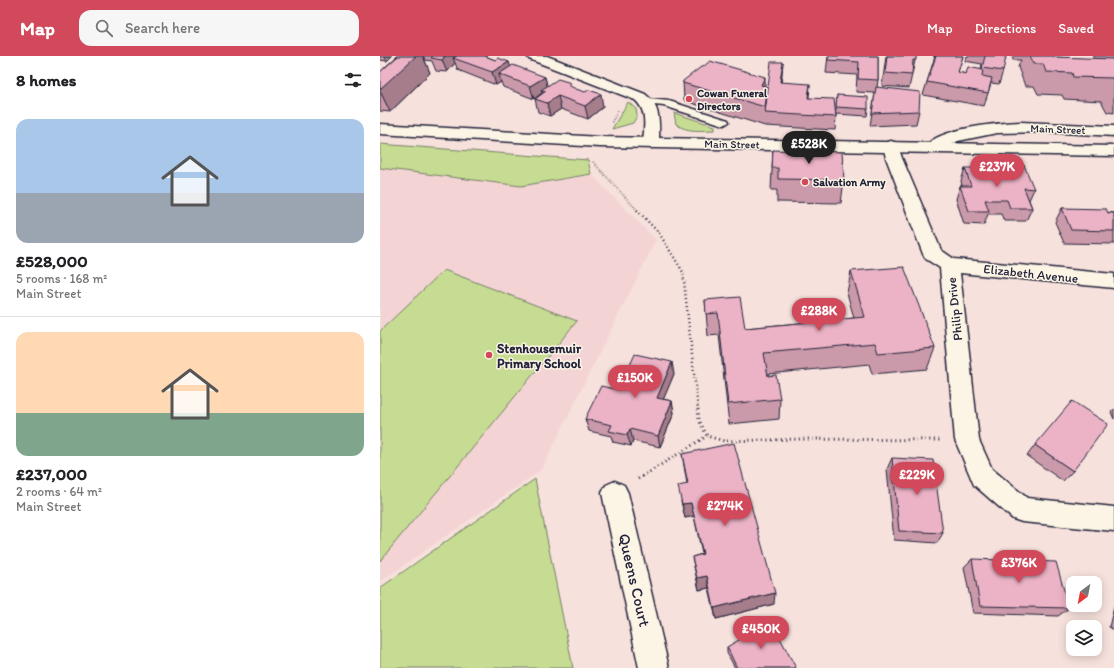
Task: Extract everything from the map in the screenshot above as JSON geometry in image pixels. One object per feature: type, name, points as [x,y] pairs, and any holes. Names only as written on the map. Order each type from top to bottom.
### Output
[{"type":"street","name":"Main Street","points":[[534,56],[628,92],[648,102]]},
{"type":"street","points":[[563,67],[574,56]]},
{"type":"street","points":[[648,102],[652,109],[651,143]]},
{"type":"street","name":"Main Street","points":[[933,147],[948,138],[971,131],[1016,127],[1114,131]]},
{"type":"street","name":"Main Street","points":[[380,129],[600,142],[1114,151]]},
{"type":"street","name":"Philip Drive","points":[[891,146],[894,158],[933,254],[949,265],[967,440],[983,477],[1022,510],[1114,518]]},
{"type":"street","name":"Elizabeth Avenue","points":[[949,265],[1114,281]]},
{"type":"street","name":"Queens Court","points":[[615,493],[654,668]]},
{"type":"lane","name":"Main Street","points":[[648,102],[665,103],[724,122]]},
{"type":"path","points":[[628,92],[600,142],[593,164],[659,233],[683,272],[699,420],[707,436],[724,441],[803,439],[967,440]]},
{"type":"path","points":[[615,493],[707,436]]},
{"type":"shaded area","name":"Stenhousemuir Primary School","points":[[380,168],[521,186],[591,174],[656,240],[541,470],[380,582]]},
{"type":"green space","points":[[628,102],[636,109],[637,116],[633,123],[612,129]]},
{"type":"green space","points":[[674,113],[715,126],[715,130],[690,130],[680,127],[676,124]]},
{"type":"green space","points":[[380,144],[588,160],[591,174],[521,186],[380,168]]},
{"type":"green space","points":[[444,270],[577,321],[380,561],[380,331]]},
{"type":"green space","points":[[535,479],[573,668],[380,668],[380,588]]},
{"type":"building","points":[[398,56],[416,56],[380,89],[380,72]]},
{"type":"building","points":[[433,56],[445,56],[442,60],[431,58]]},
{"type":"building","points":[[457,56],[485,56],[495,60],[498,58],[509,62],[492,72],[453,58]]},
{"type":"building","points":[[828,56],[878,56],[878,80],[858,79],[859,62],[828,60]]},
{"type":"building","points":[[887,56],[916,56],[916,60],[913,60],[912,75],[885,73]]},
{"type":"building","points":[[936,56],[963,56],[958,72],[966,74],[968,67],[983,70],[982,76],[992,78],[988,93],[927,82]]},
{"type":"building","points":[[985,56],[1006,57],[1003,71],[982,68]]},
{"type":"building","points":[[1030,56],[1114,59],[1114,83],[1112,78],[1073,77],[1072,73],[1046,72],[1043,64],[1033,64]]},
{"type":"building","points":[[710,61],[765,77],[761,85],[768,87],[765,107],[683,83],[683,81]]},
{"type":"building","points":[[771,62],[783,62],[780,82],[810,84],[808,98],[834,99],[836,117],[765,113]]},
{"type":"building","points":[[513,65],[545,77],[530,86],[499,74]]},
{"type":"building","points":[[558,79],[571,83],[568,85],[576,89],[585,92],[589,90],[601,94],[585,106],[558,96],[547,103],[535,99],[546,91],[541,90]]},
{"type":"building","points":[[876,87],[920,92],[919,111],[872,113]]},
{"type":"building","points":[[837,95],[868,97],[868,109],[836,107]]},
{"type":"building","points":[[773,150],[842,152],[844,180],[778,179],[778,168],[772,168]]},
{"type":"building","points":[[1004,164],[1024,165],[1034,189],[1024,188],[1032,208],[1010,208],[1007,200],[985,200],[989,211],[969,211],[960,186],[971,186],[965,168],[987,168],[989,174],[1008,175]]},
{"type":"building","points":[[1062,208],[1106,209],[1108,213],[1114,213],[1114,231],[1071,230]]},
{"type":"building","points":[[904,267],[935,348],[878,353],[875,343],[764,353],[768,376],[776,375],[780,399],[728,404],[718,313],[706,314],[705,300],[740,297],[745,328],[865,317],[851,271]]},
{"type":"building","points":[[635,354],[672,362],[657,398],[672,401],[658,436],[630,429],[627,435],[609,431],[612,425],[585,419],[601,386],[619,390]]},
{"type":"building","points":[[1072,401],[1108,424],[1073,471],[1035,445]]},
{"type":"building","points":[[734,443],[775,593],[714,608],[707,576],[697,578],[692,557],[703,554],[691,503],[682,504],[678,486],[688,484],[682,454]]},
{"type":"building","points":[[892,458],[933,460],[943,533],[899,531]]},
{"type":"building","points":[[972,559],[1056,562],[1066,597],[1066,608],[980,606]]},
{"type":"building","points":[[771,621],[796,668],[737,668],[727,647]]},
{"type":"place","name":"Cowan Funeral Directors","points":[[689,99]]},
{"type":"place","name":"Salvation Army","points":[[805,182]]},
{"type":"place","name":"Stenhousemuir Primary School","points":[[489,355]]}]
